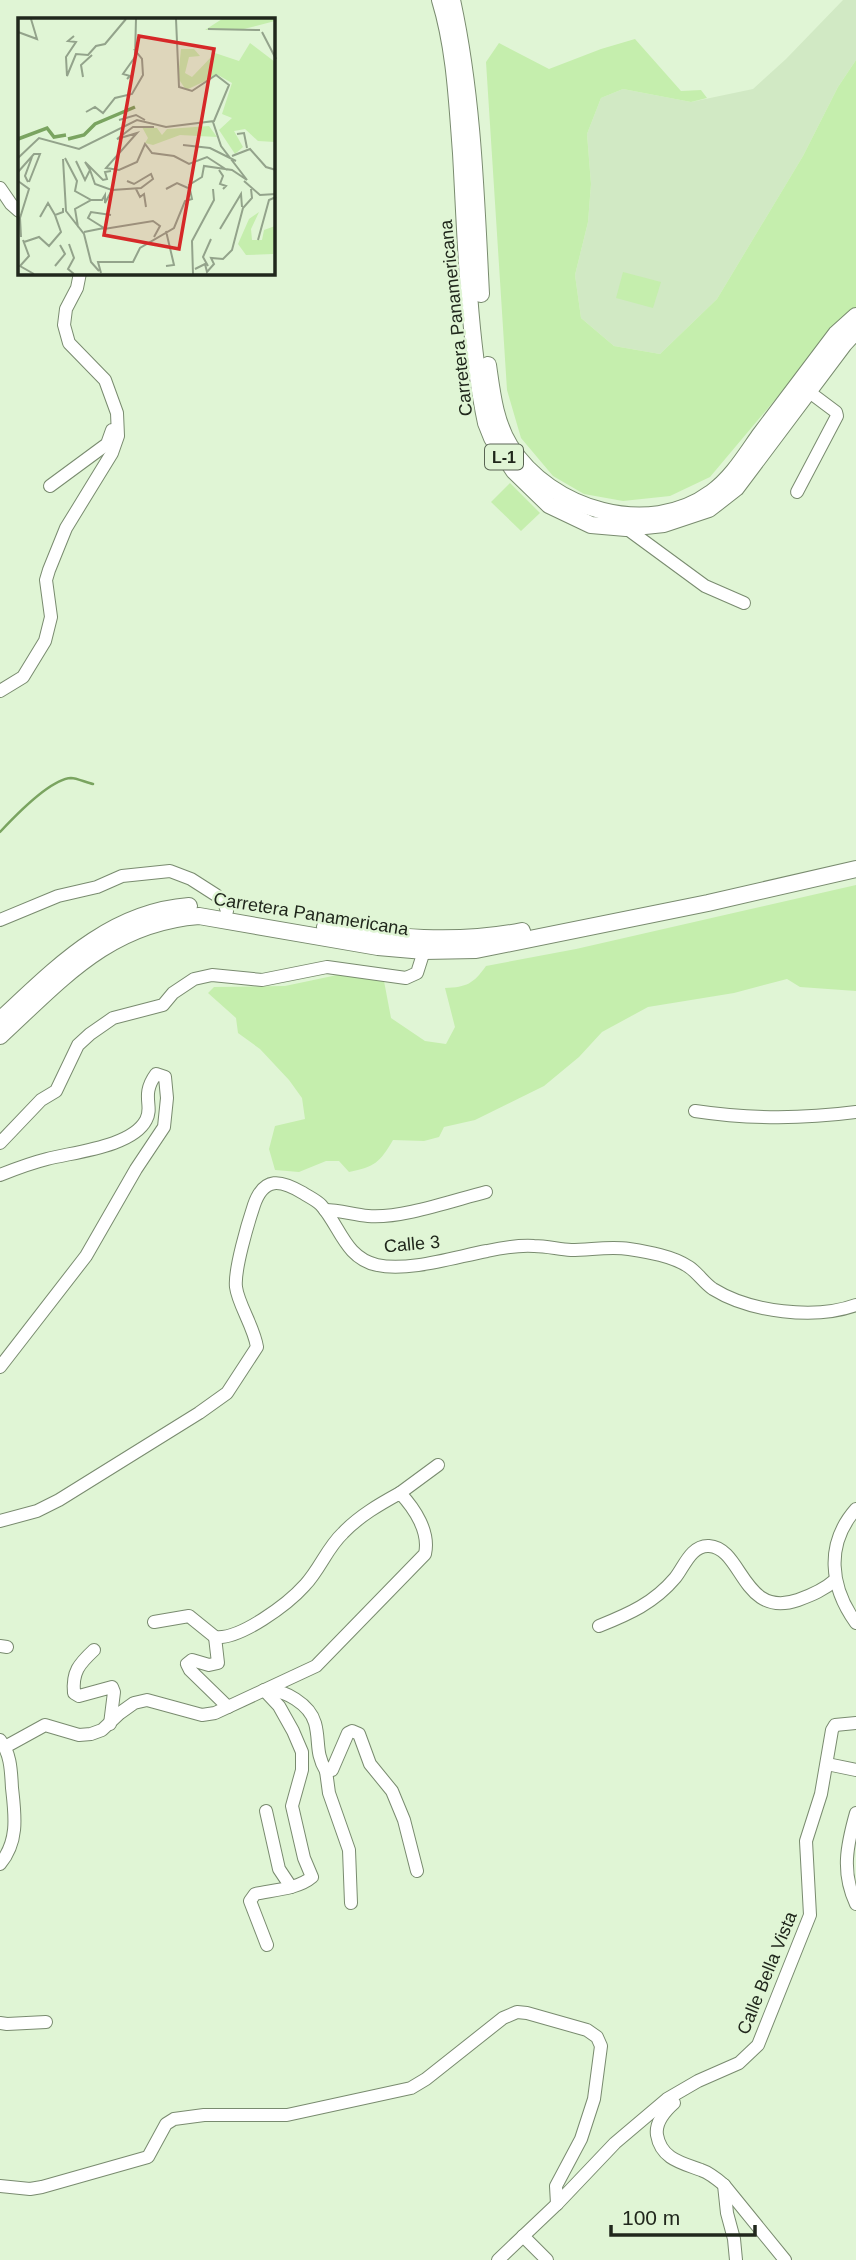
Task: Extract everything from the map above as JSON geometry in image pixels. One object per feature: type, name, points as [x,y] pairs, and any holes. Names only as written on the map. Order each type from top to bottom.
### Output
[{"type":"main road","name":"Carretera Panamericana","points":[[440,0],[450,46],[458,111],[472,307],[486,423],[492,438],[514,471],[549,505],[592,525],[626,528],[664,524],[696,515],[736,488],[856,331]]},
{"type":"main road","name":"Carretera Panamericana","points":[[452,0],[466,78],[475,173],[485,349],[494,401],[498,419],[511,447],[541,480],[559,494],[613,514],[663,514],[692,504],[714,491],[729,477],[836,334],[856,316]]},
{"type":"main road","name":"Carretera Panamericana","points":[[0,1020],[71,954],[118,924],[166,908],[196,905],[377,936],[475,938],[564,922],[856,858]]},
{"type":"main road","name":"Carretera Panamericana","points":[[0,1036],[79,964],[137,929],[172,918],[199,916],[378,947],[424,951],[475,950],[708,903],[856,869]]},
{"type":"street","points":[[0,188],[18,210]]},
{"type":"street","points":[[0,691],[23,677],[44,641],[51,617],[46,580],[66,528],[113,453],[118,436],[117,413],[105,380],[69,343],[66,334],[66,309],[77,288],[80,275]]},
{"type":"street","points":[[797,492],[837,416],[836,412],[808,391]]},
{"type":"street","points":[[50,486],[107,443],[117,413]]},
{"type":"street","points":[[626,528],[705,586],[744,603]]},
{"type":"street","points":[[0,920],[58,895],[97,887],[122,876],[170,871],[191,879],[216,895],[225,902],[227,911]]},
{"type":"street","points":[[0,1143],[41,1100],[56,1091],[78,1045],[90,1034],[113,1018],[163,1004],[173,993],[194,979],[212,975],[262,980],[327,967],[407,978],[416,973],[424,951]]},
{"type":"street","points":[[0,1175],[129,1136],[145,1123],[148,1117],[147,1089],[150,1082],[156,1074],[165,1077],[167,1098],[164,1127],[136,1169],[86,1256],[0,1367]]},
{"type":"street","points":[[695,1111],[737,1117],[827,1116],[856,1112]]},
{"type":"street","name":"Calle 3","points":[[0,1521],[37,1511],[78,1490],[227,1393],[257,1347],[236,1287],[244,1238],[257,1198],[267,1184],[285,1184],[319,1203],[344,1241],[356,1254],[375,1265],[421,1265],[489,1250],[532,1245],[569,1250],[617,1247],[674,1260],[688,1267],[712,1289],[773,1310],[801,1314],[843,1310],[856,1305]]},
{"type":"street","points":[[325,1210],[369,1216],[396,1214],[486,1192]]},
{"type":"street","points":[[154,1622],[189,1616],[215,1637],[232,1637],[287,1601],[307,1583],[344,1532],[362,1516],[438,1465]]},
{"type":"street","points":[[0,1864],[11,1846],[16,1823],[12,1775],[8,1751],[3,1743],[45,1725],[79,1735],[102,1730],[134,1703],[147,1700],[202,1715],[228,1707],[316,1666],[425,1554],[427,1543],[420,1522],[400,1493]]},
{"type":"street","points":[[856,1509],[836,1542],[833,1559],[835,1580],[856,1623]]},
{"type":"street","points":[[599,1626],[636,1611],[659,1596],[694,1552],[704,1546],[721,1551],[733,1563],[751,1590],[764,1599],[779,1604],[825,1590],[835,1580]]},
{"type":"street","points":[[215,1637],[218,1663],[209,1665],[192,1660],[187,1664],[228,1707]]},
{"type":"street","points":[[94,1650],[78,1666],[73,1678],[74,1693],[79,1696],[112,1687],[114,1692],[110,1724]]},
{"type":"street","points":[[265,1691],[275,1690],[292,1698],[306,1708],[315,1722],[317,1750],[349,1850],[351,1903]]},
{"type":"street","points":[[265,1691],[279,1706],[302,1752],[302,1770],[292,1806],[304,1858],[312,1877],[290,1887],[255,1894],[251,1898],[250,1902],[267,1945]]},
{"type":"street","name":"Calle Bella Vista","points":[[498,2260],[557,2204],[615,2143],[667,2099],[739,2063],[752,2053],[761,2038],[810,1914],[806,1841],[821,1794],[832,1730],[835,1725],[856,1723]]},
{"type":"street","points":[[326,1772],[332,1770],[335,1765],[348,1733],[352,1731],[359,1734],[370,1764],[392,1791],[404,1821],[416,1871]]},
{"type":"street","points":[[827,1764],[856,1770]]},
{"type":"street","points":[[266,1811],[279,1869],[290,1887]]},
{"type":"street","points":[[856,1813],[846,1847],[851,1893],[856,1904]]},
{"type":"street","points":[[0,2186],[30,2189],[149,2157],[166,2124],[174,2119],[204,2115],[287,2115],[411,2088],[503,2018],[517,2012],[587,2030],[597,2036],[601,2046],[594,2099],[581,2139],[556,2186],[557,2204]]},
{"type":"street","points":[[0,2023],[46,2022]]},
{"type":"street","points":[[685,2088],[661,2117],[656,2130],[659,2144],[674,2160],[712,2175],[724,2185],[785,2260]]},
{"type":"street","points":[[724,2185],[736,2260]]},
{"type":"street","points":[[523,2236],[547,2260]]},
{"type":"shaded area","points":[[843,0],[856,0],[856,60],[838,87],[803,156],[717,299],[660,354],[614,346],[581,318],[575,275],[588,222],[591,184],[587,134],[601,98],[623,89],[691,102],[753,89]]},
{"type":"green space","points":[[635,39],[681,91],[701,90],[707,98],[691,102],[623,89],[601,98],[587,134],[591,184],[588,222],[575,275],[581,318],[614,346],[660,354],[717,299],[803,156],[838,87],[856,60],[856,316],[795,376],[710,477],[670,496],[623,501],[584,494],[553,476],[521,438],[507,390],[486,62],[499,43],[549,69]]},
{"type":"green space","points":[[623,272],[661,282],[653,308],[616,298]]},
{"type":"green space","points":[[510,483],[540,513],[521,531],[491,502]]},
{"type":"green space","points":[[856,885],[856,991],[800,987],[787,979],[734,993],[648,1007],[602,1032],[579,1057],[544,1086],[475,1120],[444,1127],[439,1137],[424,1141],[393,1140],[376,1162],[349,1172],[339,1161],[326,1161],[299,1172],[275,1170],[269,1149],[275,1126],[305,1119],[302,1098],[260,1049],[238,1033],[236,1018],[208,993],[214,987],[285,986],[342,974],[384,981],[391,1018],[425,1041],[446,1044],[455,1027],[445,988],[469,983],[486,966],[576,949]]},
{"type":"waterway","points":[[0,832],[33,800],[62,780],[71,778],[93,784]]}]
